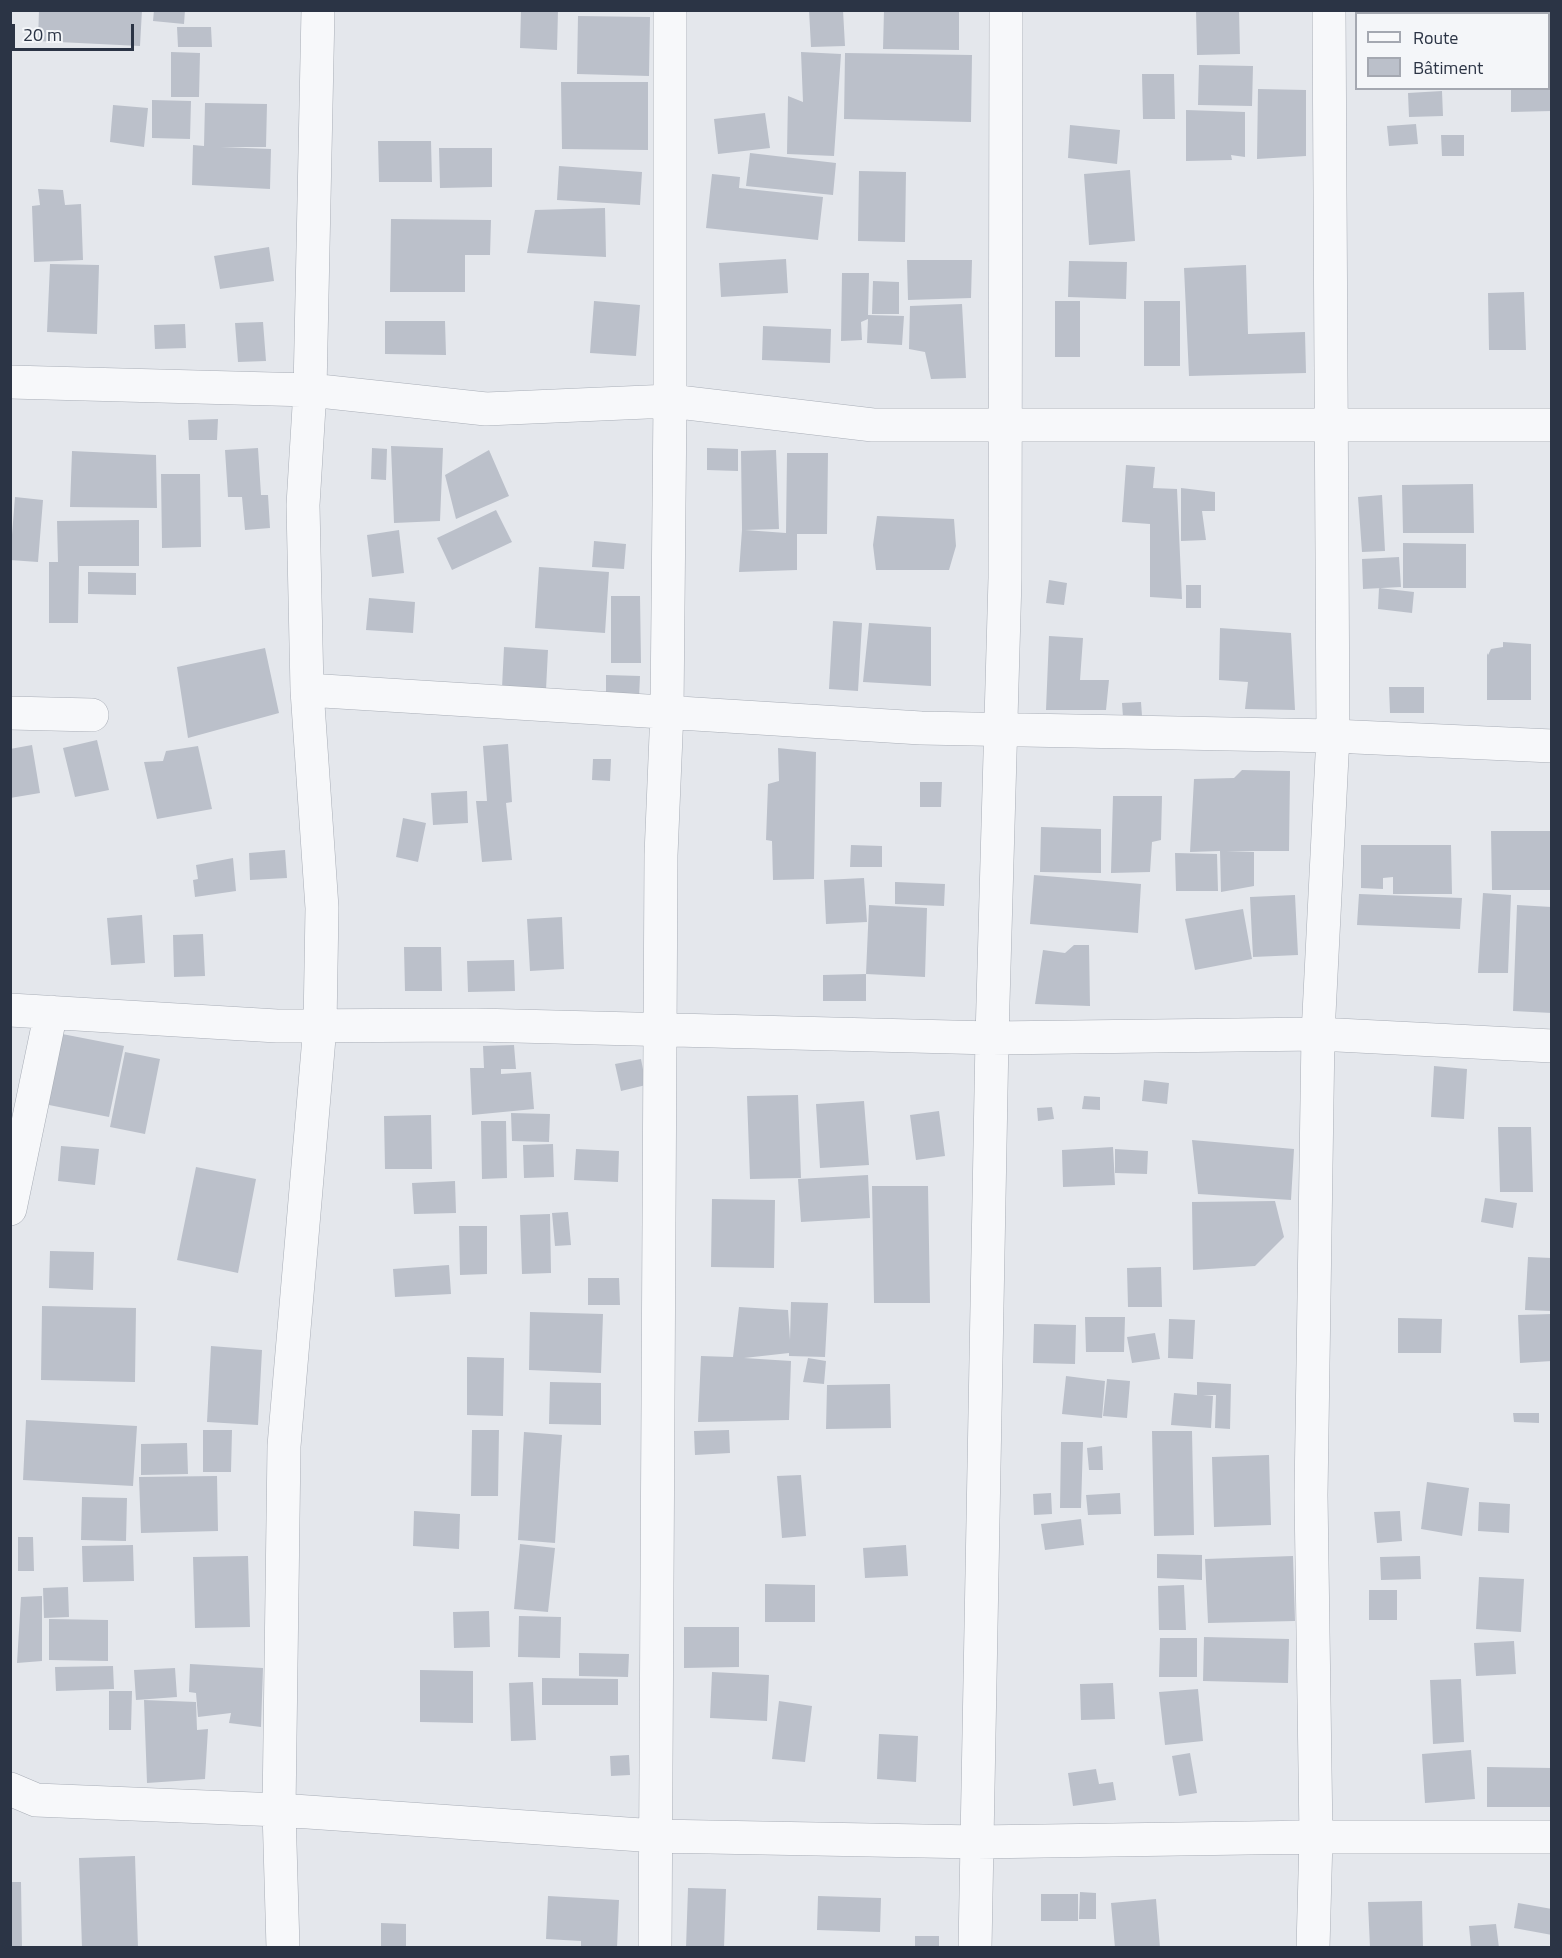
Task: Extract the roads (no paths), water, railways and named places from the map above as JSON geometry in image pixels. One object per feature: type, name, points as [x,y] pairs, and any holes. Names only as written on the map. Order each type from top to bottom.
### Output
[{"type":"street","points":[[283,1947],[279,1810],[284,1446],[320,1026],[322,908],[308,690],[303,505],[310,390],[318,10]]},
{"type":"street","points":[[655,1947],[661,855],[667,711],[670,401],[670,10]]},
{"type":"street","points":[[975,1947],[992,1038],[1001,730],[1005,425],[1006,10]]},
{"type":"street","points":[[1313,1947],[1316,1837],[1311,1496],[1318,1034],[1333,736],[1329,10]]},
{"type":"street","points":[[10,382],[310,390],[486,409],[670,401],[873,425],[1551,425]]},
{"type":"street","points":[[308,690],[921,728],[1333,736],[1551,746]]},
{"type":"street","points":[[10,714],[92,715]]},
{"type":"street","points":[[10,1010],[267,1026],[476,1025],[992,1038],[1318,1034],[1551,1046]]},
{"type":"street","points":[[10,1209],[51,1012]]},
{"type":"street","points":[[10,1790],[36,1800],[279,1810],[656,1836],[977,1842],[1316,1837],[1551,1837]]}]
